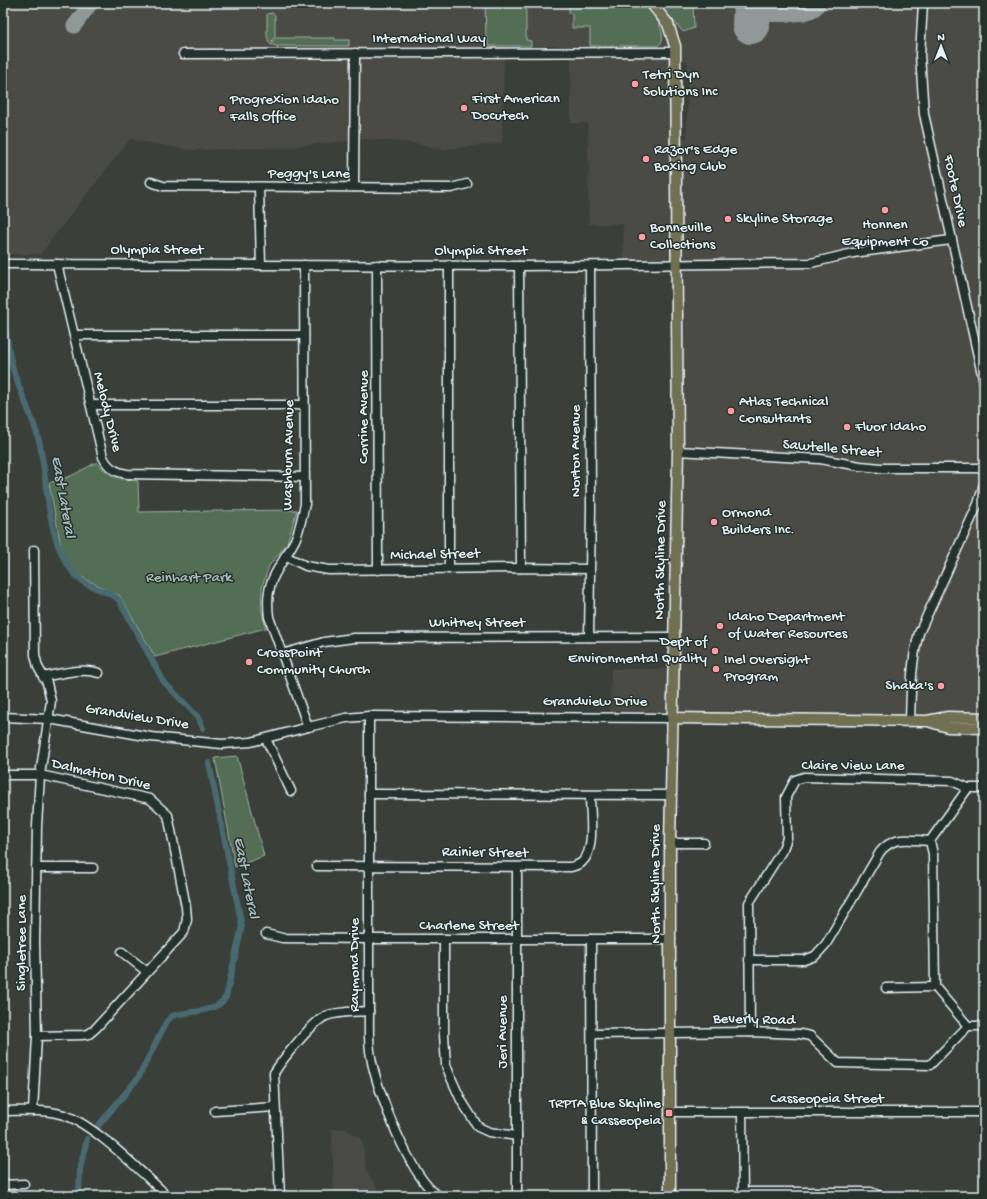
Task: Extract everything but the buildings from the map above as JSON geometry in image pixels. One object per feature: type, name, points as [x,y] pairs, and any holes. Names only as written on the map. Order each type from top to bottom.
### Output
[{"type":"main road","name":"North Skyline Drive","points":[[651,3],[668,24],[675,52],[678,451],[670,843],[670,1196]]},
{"type":"main road","name":"Grandview Drive","points":[[673,718],[910,721],[927,721],[948,717],[984,718]]},
{"type":"main road","name":"Grandview Drive","points":[[927,721],[948,727],[984,728]]},
{"type":"street","name":"Foote Drive","points":[[922,3],[920,55],[922,98],[951,240],[984,383]]},
{"type":"street","name":"International Way","points":[[182,54],[675,52]]},
{"type":"street","points":[[354,187],[355,53]]},
{"type":"street","name":"Peggy's Lane","points":[[150,182],[163,186],[259,188],[451,188],[467,184]]},
{"type":"street","points":[[259,188],[261,264]]},
{"type":"street","name":"Olympia Street","points":[[8,264],[590,266],[811,263],[853,253],[951,240]]},
{"type":"street","name":"Melody Drive","points":[[57,264],[92,405],[103,457],[109,466],[119,472],[161,476],[304,476]]},
{"type":"street","name":"Washburn Avenue","points":[[304,265],[304,504],[302,518],[295,539],[274,573],[268,596],[269,617],[308,727]]},
{"type":"street","name":"Corrine Avenue","points":[[377,265],[378,570]]},
{"type":"street","points":[[449,265],[450,569]]},
{"type":"street","points":[[519,266],[521,568]]},
{"type":"street","name":"Norton Avenue","points":[[589,637],[590,266]]},
{"type":"street","points":[[74,335],[304,336]]},
{"type":"street","points":[[92,405],[304,405]]},
{"type":"street","name":"Sawtelle Street","points":[[678,451],[820,459],[881,468],[984,468]]},
{"type":"street","points":[[910,721],[910,674],[919,633],[978,504],[984,484]]},
{"type":"street","name":"Singletree Lane","points":[[32,1111],[37,1036],[36,868],[40,775],[49,719],[50,696],[38,667],[35,655],[34,550]]},
{"type":"street","name":"Michael Street","points":[[285,556],[306,566],[319,570],[521,568],[589,569]]},
{"type":"street","name":"Whitney Street","points":[[282,654],[324,642],[354,638],[675,637]]},
{"type":"street","points":[[43,677],[84,671],[99,673]]},
{"type":"street","name":"Grandview Drive","points":[[3,717],[49,719],[151,737],[190,742],[227,744],[266,739],[346,718],[369,716],[673,718]]},
{"type":"street","name":"Raymond Drive","points":[[369,716],[368,866],[370,1056],[378,1088],[417,1174],[439,1196]]},
{"type":"street","points":[[266,739],[291,791]]},
{"type":"street","name":"Dalmation Drive","points":[[3,775],[40,775],[150,799],[168,815],[187,919],[184,932],[146,971],[114,1011],[89,1034],[37,1036]]},
{"type":"street","name":"Claire View Lane","points":[[750,1032],[749,903],[783,848],[787,838],[786,797],[795,780],[804,777],[952,781],[968,788],[984,788]]},
{"type":"street","points":[[968,788],[930,841],[933,854],[935,987],[968,1026],[984,1026]]},
{"type":"street","points":[[369,794],[590,796],[671,795]]},
{"type":"street","name":"Rainier Street","points":[[317,866],[518,868],[571,867],[582,863],[588,854],[590,846],[590,796]]},
{"type":"street","points":[[750,960],[804,960],[814,956],[826,944],[880,852],[887,843],[894,840],[930,841]]},
{"type":"street","points":[[670,843],[704,843]]},
{"type":"street","points":[[36,868],[93,868]]},
{"type":"street","name":"Jeri Avenue","points":[[516,1196],[518,868]]},
{"type":"street","name":"Charlene Street","points":[[266,934],[282,938],[517,940],[671,939]]},
{"type":"street","points":[[444,939],[444,1035],[446,1064],[448,1071],[460,1100],[478,1127],[489,1132],[517,1136]]},
{"type":"street","points":[[592,939],[592,1196]]},
{"type":"street","points":[[122,952],[146,971]]},
{"type":"street","points":[[886,988],[935,987]]},
{"type":"street","points":[[280,1196],[274,1072],[281,1061],[320,1019],[334,1013],[369,1011]]},
{"type":"street","name":"Beverly Road","points":[[592,1034],[750,1032],[800,1034],[810,1036],[838,1063],[930,1065],[968,1026]]},
{"type":"street","points":[[215,1111],[275,1107]]},
{"type":"street","points":[[3,1111],[32,1111],[65,1115],[83,1124],[120,1153],[161,1190],[165,1196]]},
{"type":"street","name":"Casseopeia Street","points":[[671,1112],[984,1112]]},
{"type":"street","points":[[742,1113],[743,1194],[871,1192],[880,1196]]},
{"type":"street","points":[[3,1185],[24,1184]]},
{"type":"shaded area","points":[[3,3],[984,3],[984,718],[610,717],[611,669],[674,669],[676,265],[624,265],[623,224],[589,224],[588,123],[571,123],[571,53],[669,52],[658,46],[504,46],[502,143],[444,149],[413,143],[366,139],[288,147],[189,150],[130,139],[40,254],[3,254]],"holes":[[[675,55],[688,62],[687,138],[676,137]]]},
{"type":"shaded area","points":[[332,1129],[344,1129],[361,1139],[366,1170],[382,1196],[334,1196]]},
{"type":"green space","points":[[485,3],[526,3],[526,40],[531,41],[531,46],[488,46],[488,39],[486,38]]},
{"type":"green space","points":[[569,3],[645,3],[656,18],[662,31],[661,42],[657,46],[590,46],[590,28],[572,28],[572,14],[569,13]]},
{"type":"green space","points":[[658,3],[693,3],[694,28],[683,32]]},
{"type":"green space","points":[[272,13],[275,15],[275,37],[269,43],[267,36],[267,14]]},
{"type":"green space","points":[[276,38],[335,38],[335,40],[349,40],[349,46],[276,46],[270,44]]},
{"type":"green space","name":"Reinhart Park","points":[[97,462],[106,472],[115,477],[138,481],[139,512],[297,510],[287,543],[269,566],[262,587],[261,608],[266,628],[155,657],[120,596],[79,576],[63,557],[49,483],[71,476]]},
{"type":"green space","points":[[237,756],[264,856],[235,867],[215,758]]},
{"type":"waterway","name":"East Lateral","points":[[3,315],[12,365],[34,423],[39,441],[53,529],[58,546],[65,561],[80,580],[114,596],[119,600],[164,682],[197,716],[203,728]]},
{"type":"waterway","name":"East Lateral","points":[[98,1126],[138,1078],[167,1021],[172,1016],[209,1009],[221,1002],[226,997],[242,926],[209,763]]},
{"type":"waterway","name":"East Lateral","points":[[79,1196],[80,1169],[87,1139]]},
{"type":"taxiway","points":[[74,26],[91,3]]},
{"type":"taxiway","points":[[752,3],[760,12],[770,14],[811,11],[819,3]]},
{"type":"runway","points":[[751,25],[752,3]]},
{"type":"place","name":"Tetri Dyn Solutions Inc","points":[[635,84]]},
{"type":"place","name":"First American Docutech","points":[[464,108]]},
{"type":"place","name":"Progrexion Idaho Falls Office","points":[[222,109]]},
{"type":"place","name":"Razor's Edge Boxing Club","points":[[646,159]]},
{"type":"place","name":"Honnen Equipment Co","points":[[885,210]]},
{"type":"place","name":"Skyline Storage","points":[[728,219]]},
{"type":"place","name":"Bonneville Collections","points":[[642,237]]},
{"type":"place","name":"Atlas Technical Consultants","points":[[731,411]]},
{"type":"place","name":"Fluor Idaho","points":[[847,427]]},
{"type":"place","name":"Ormond Builders Inc.","points":[[714,522]]},
{"type":"place","name":"Idaho Department of Water Resources","points":[[720,626]]},
{"type":"place","name":"Dept of Environmental Quality","points":[[715,651]]},
{"type":"place","name":"CrossPoint Community Church","points":[[249,662]]},
{"type":"place","name":"Inel Oversight Program","points":[[716,669]]},
{"type":"place","name":"Shaka's","points":[[941,686]]},
{"type":"place","name":"TRPTA Blue Skyline & Casseopeia","points":[[669,1113]]}]
